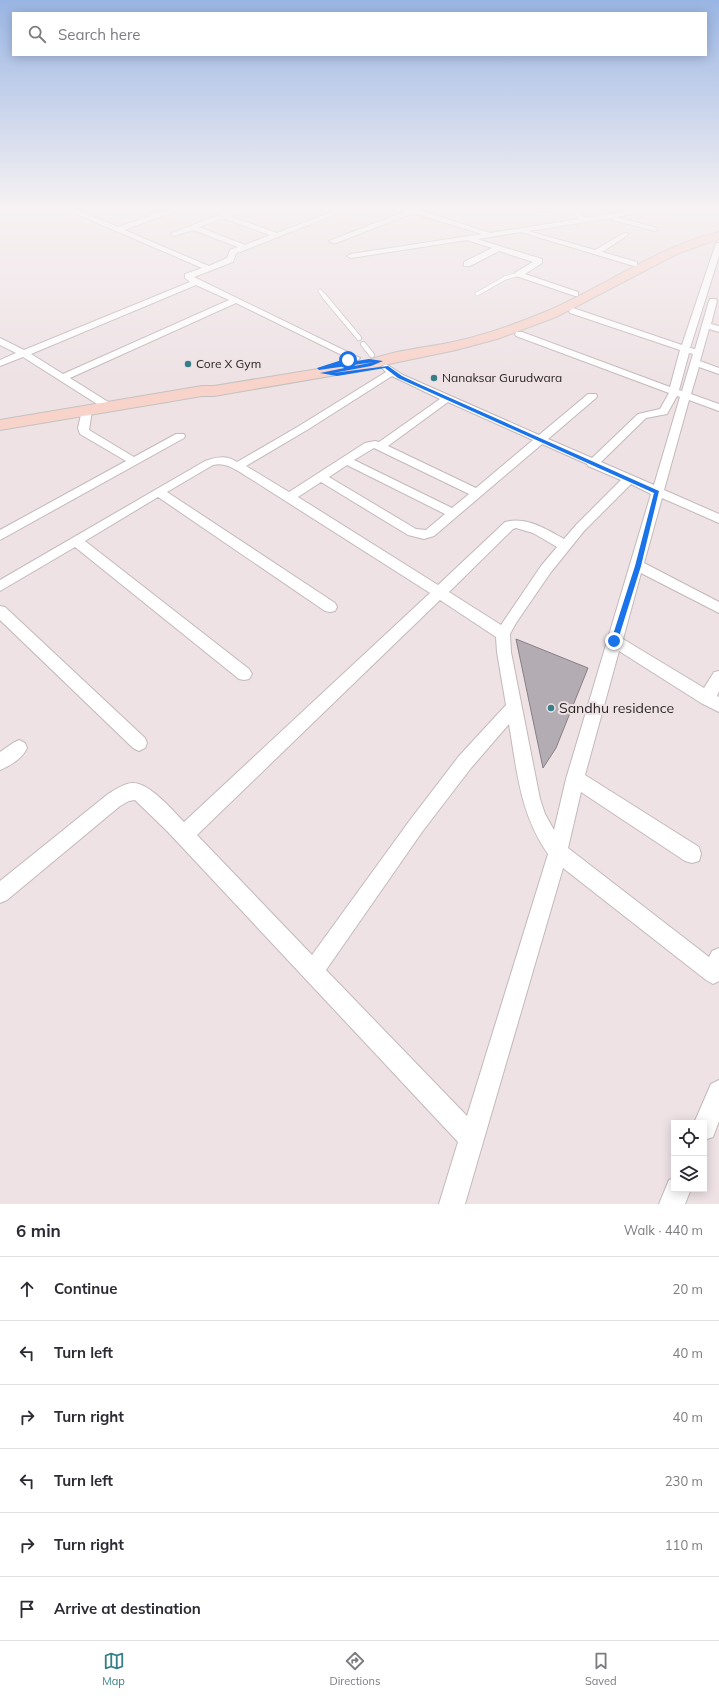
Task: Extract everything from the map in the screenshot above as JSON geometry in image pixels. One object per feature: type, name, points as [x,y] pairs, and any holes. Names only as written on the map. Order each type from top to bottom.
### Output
[{"type":"main road","points":[[383,364],[517,320],[575,294],[632,265]]},
{"type":"main road","points":[[321,371],[355,358],[383,364],[492,336],[544,317],[585,298],[648,265]]},
{"type":"main road","points":[[0,425],[202,391],[214,391],[253,382],[321,371],[383,364],[468,350],[519,334],[573,311],[661,265]]},
{"type":"street","points":[[201,265],[208,268]]},
{"type":"street","points":[[216,265],[188,276],[196,282],[355,358]]},
{"type":"street","points":[[519,274],[533,265]]},
{"type":"street","points":[[592,464],[642,416],[646,414],[663,412],[674,392],[685,349],[713,265]]},
{"type":"street","points":[[519,274],[575,294]]},
{"type":"street","points":[[0,363],[196,282]]},
{"type":"street","points":[[62,378],[236,300]]},
{"type":"street","points":[[452,1204],[558,852],[576,779],[614,641],[638,566],[657,492],[713,303],[701,302]]},
{"type":"street","points":[[573,311],[685,349],[697,359],[719,371]]},
{"type":"street","points":[[706,326],[719,330]]},
{"type":"street","points":[[519,334],[719,408]]},
{"type":"street","points":[[0,341],[23,353],[109,407]]},
{"type":"street","points":[[238,466],[297,432],[383,364],[418,385],[719,520]]},
{"type":"street","points":[[321,478],[419,535],[424,535],[430,533],[592,396]]},
{"type":"street","points":[[380,446],[448,398]]},
{"type":"street","points":[[87,410],[83,428],[84,432],[134,461]]},
{"type":"street","points":[[0,536],[180,436]]},
{"type":"street","points":[[289,498],[372,444],[380,446],[477,493]]},
{"type":"street","points":[[0,586],[158,492],[209,463],[219,460],[228,461],[238,466],[383,556],[503,634]]},
{"type":"street","points":[[346,460],[453,513]]},
{"type":"street","points":[[628,480],[565,545],[511,619],[503,634],[504,652],[533,810],[541,828],[558,852],[717,970]]},
{"type":"street","points":[[158,492],[330,607]]},
{"type":"street","points":[[184,835],[274,752],[509,525],[515,523],[523,524],[565,545]]},
{"type":"street","points":[[76,541],[244,674]]},
{"type":"street","points":[[638,566],[719,608]]},
{"type":"street","points":[[0,611],[139,743]]},
{"type":"street","points":[[614,641],[713,702],[719,677]]},
{"type":"street","points":[[313,971],[416,826],[465,762],[514,707]]},
{"type":"street","points":[[0,762],[19,748]]},
{"type":"street","points":[[576,779],[692,854]]},
{"type":"street","points":[[0,893],[114,800],[126,793],[138,792],[184,835],[471,1138]]},
{"type":"street","points":[[707,1121],[719,1092]]},
{"type":"street","points":[[672,1204],[677,1192]]},
{"type":"lane","points":[[477,294],[505,278],[519,274]]},
{"type":"lane","points":[[320,291],[359,338]]},
{"type":"lane","points":[[363,344],[383,364]]},
{"type":"building","name":"Sandhu residence","points":[[516,639],[588,668],[556,748],[543,768]]},
{"type":"place","name":"Core X Gym","points":[[188,364]]},
{"type":"place","name":"Nanaksar Gurudwara","points":[[434,378]]},
{"type":"place","name":"Sandhu residence","points":[[551,708]]},
{"type":"route","points":[[348,360],[319,368],[369,361],[380,361],[371,365],[322,373],[331,375],[386,367],[400,377],[657,492],[638,566],[614,641]]}]
